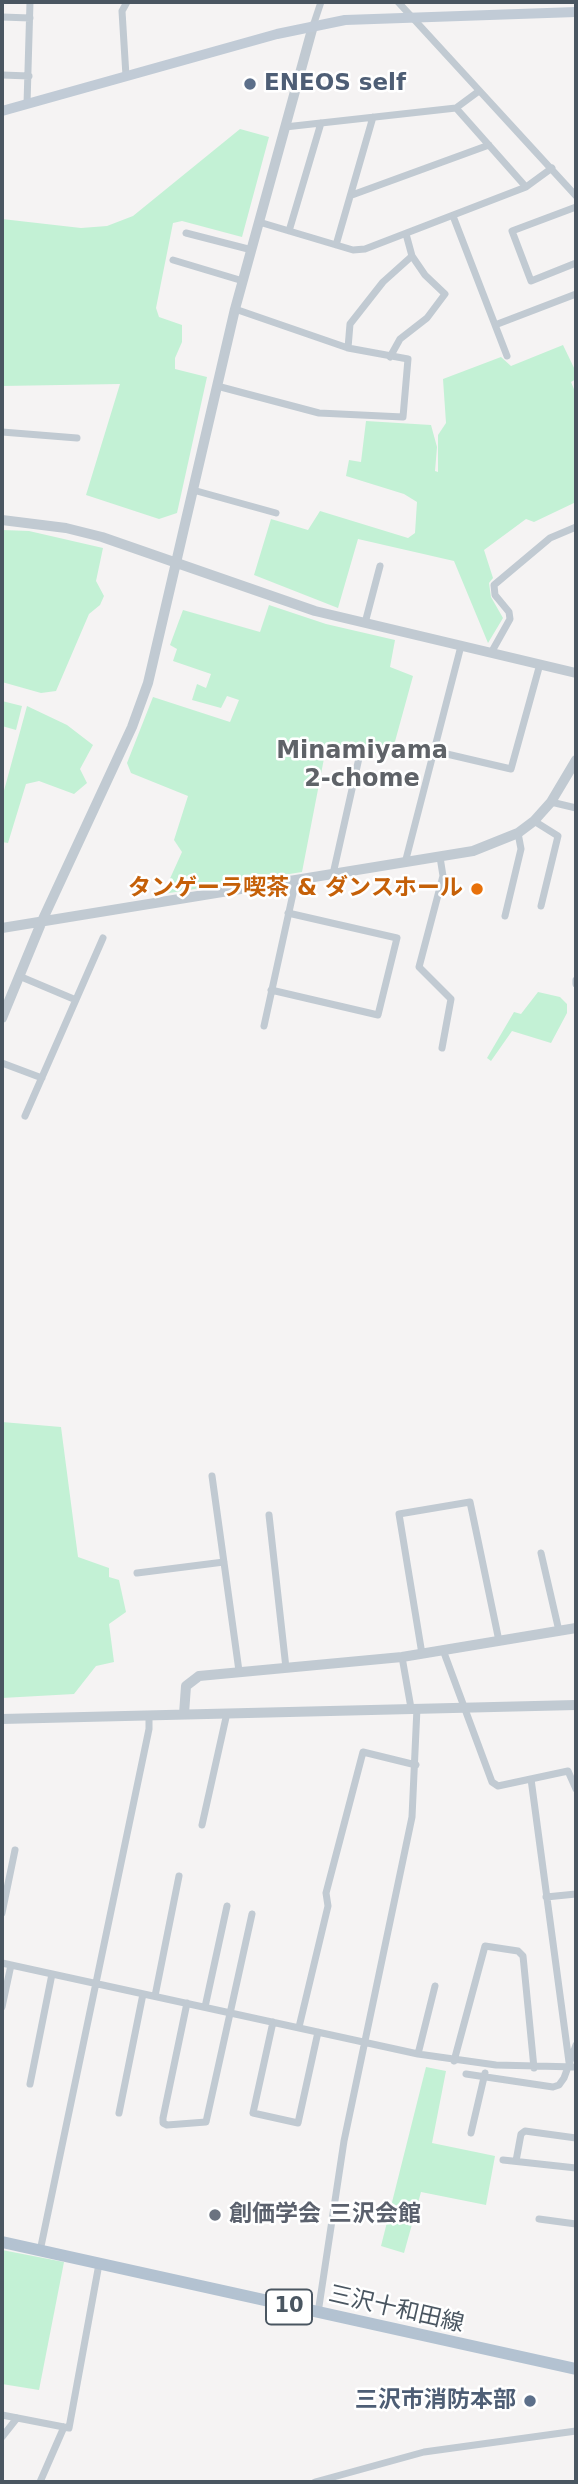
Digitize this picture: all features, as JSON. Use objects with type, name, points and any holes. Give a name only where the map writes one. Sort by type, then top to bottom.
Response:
[{"type":"main road","points":[[2,111],[313,26],[345,20],[576,12]]},
{"type":"main road","name":"三沢十和田線","points":[[2,2242],[576,2369]]},
{"type":"street","points":[[27,104],[30,2]]},
{"type":"street","points":[[126,76],[122,11],[127,2]]},
{"type":"street","points":[[2,1018],[42,921],[132,727],[148,683],[235,309],[321,2]]},
{"type":"street","points":[[398,2],[576,197]]},
{"type":"street","points":[[2,17],[30,18]]},
{"type":"street","points":[[2,75],[29,76]]},
{"type":"street","points":[[285,127],[456,108],[480,91]]},
{"type":"street","points":[[456,108],[526,187]]},
{"type":"street","points":[[335,245],[373,117]]},
{"type":"street","points":[[289,231],[321,123]]},
{"type":"street","points":[[352,195],[489,145]]},
{"type":"street","points":[[259,222],[353,250],[365,249],[526,187],[552,168]]},
{"type":"street","points":[[576,207],[512,231],[531,281],[576,263]]},
{"type":"street","points":[[453,216],[507,356]]},
{"type":"street","points":[[187,233],[252,250]]},
{"type":"street","points":[[390,357],[400,339],[427,318],[445,294],[425,275],[412,257],[406,234]]},
{"type":"street","points":[[348,348],[351,324],[383,282],[412,257]]},
{"type":"street","points":[[173,260],[243,281]]},
{"type":"street","points":[[495,325],[576,293]]},
{"type":"street","points":[[217,386],[319,413],[403,417],[408,359],[348,348],[235,309]]},
{"type":"street","points":[[2,432],[76,438]]},
{"type":"street","points":[[193,490],[276,513]]},
{"type":"street","points":[[2,520],[66,528],[176,563],[277,600],[576,673]]},
{"type":"street","points":[[491,653],[510,619],[509,612],[495,596],[494,586],[550,538],[576,527]]},
{"type":"street","points":[[365,623],[380,566]]},
{"type":"street","points":[[405,863],[461,646]]},
{"type":"street","points":[[434,751],[511,768],[540,664]]},
{"type":"street","points":[[334,874],[359,758]]},
{"type":"street","points":[[2,928],[473,851],[518,833],[534,821],[551,802],[576,760]]},
{"type":"street","points":[[551,802],[576,808]]},
{"type":"street","points":[[534,821],[558,836],[541,906]]},
{"type":"street","points":[[505,916],[521,849],[518,833]]},
{"type":"street","points":[[440,857],[443,876],[419,967],[452,999],[442,1048]]},
{"type":"street","points":[[264,1026],[296,880]]},
{"type":"street","points":[[271,990],[378,1015],[397,938],[288,914]]},
{"type":"street","points":[[25,1116],[103,938]]},
{"type":"street","points":[[19,976],[76,1000]]},
{"type":"street","points":[[2,1063],[42,1079]]},
{"type":"street","points":[[212,1476],[239,1671]]},
{"type":"street","points":[[422,1654],[399,1514],[470,1502],[499,1641]]},
{"type":"street","points":[[269,1515],[286,1668]]},
{"type":"street","points":[[541,1553],[559,1631]]},
{"type":"street","points":[[137,1573],[224,1562]]},
{"type":"street","points":[[184,1714],[186,1686],[191,1681],[239,1671],[402,1657],[576,1628]]},
{"type":"street","points":[[443,1650],[492,1782],[498,1786],[568,1771],[576,1789]]},
{"type":"street","points":[[318,2313],[344,2141],[410,1830],[416,1765],[414,1708],[402,1657]]},
{"type":"street","points":[[2,1719],[576,1705]]},
{"type":"street","points":[[202,1825],[227,1713]]},
{"type":"street","points":[[40,2250],[149,1729],[149,1715]]},
{"type":"street","points":[[299,2027],[328,1906],[326,1893],[363,1752],[416,1765]]},
{"type":"street","points":[[531,1779],[571,2066]]},
{"type":"street","points":[[2,1913],[15,1850]]},
{"type":"street","points":[[155,1996],[179,1876]]},
{"type":"street","points":[[546,1897],[576,1894]]},
{"type":"street","points":[[205,2007],[227,1906]]},
{"type":"street","points":[[187,2003],[163,2118],[163,2123],[167,2125],[206,2122],[252,1914]]},
{"type":"street","points":[[454,2060],[485,1946],[519,1951],[523,1956],[534,2068]]},
{"type":"street","points":[[2,1963],[418,2054],[534,2068],[571,2066]]},
{"type":"street","points":[[2,2007],[11,1965]]},
{"type":"street","points":[[30,2084],[51,1974]]},
{"type":"street","points":[[418,2054],[435,1986]]},
{"type":"street","points":[[119,2113],[143,1994]]},
{"type":"street","points":[[273,2022],[253,2113],[298,2123],[318,2032]]},
{"type":"street","points":[[466,2074],[553,2087],[559,2085],[571,2066],[576,2045]]},
{"type":"street","points":[[471,2133],[486,2064]]},
{"type":"street","points":[[516,2161],[520,2134],[526,2131],[576,2138]]},
{"type":"street","points":[[503,2160],[576,2168]]},
{"type":"street","points":[[539,2219],[576,2224]]},
{"type":"street","points":[[2,2415],[69,2428],[99,2264]]},
{"type":"street","points":[[2,2437],[17,2418]]},
{"type":"street","points":[[40,2482],[64,2427]]},
{"type":"street","points":[[315,2482],[424,2452],[576,2431]]},
{"type":"green space","points":[[240,129],[269,137],[242,237],[182,221],[173,223],[156,308],[159,317],[182,325],[182,342],[175,358],[175,369],[207,377],[177,513],[159,519],[86,495],[120,384],[2,386],[2,219],[81,228],[107,226],[133,216]]},
{"type":"green space","points":[[563,345],[576,372],[576,379],[571,382],[576,394],[576,502],[534,522],[526,519],[484,550],[493,578],[489,583],[491,597],[503,618],[488,643],[454,561],[358,539],[338,608],[254,575],[271,519],[308,530],[320,511],[408,538],[415,533],[417,502],[404,494],[346,476],[349,460],[361,462],[366,421],[431,425],[437,447],[435,471],[438,472],[438,435],[446,423],[443,379],[501,357],[511,366]]},
{"type":"green space","points":[[2,530],[29,531],[103,548],[96,581],[104,596],[100,605],[89,614],[56,691],[41,693],[2,682]]},
{"type":"green space","points":[[269,605],[326,624],[395,640],[390,667],[413,676],[391,756],[327,743],[302,872],[163,894],[182,852],[174,840],[188,796],[131,773],[127,763],[153,697],[230,722],[239,700],[227,696],[221,708],[192,700],[197,684],[206,688],[211,674],[173,661],[177,649],[170,645],[183,610],[260,632]]},
{"type":"green space","points":[[2,701],[22,706],[16,730],[2,726]]},
{"type":"green space","points":[[27,706],[67,725],[93,745],[80,769],[87,783],[74,794],[39,781],[26,784],[8,843],[2,842],[2,798]]},
{"type":"green space","points":[[538,992],[560,997],[567,1004],[567,1013],[551,1043],[512,1031],[491,1061],[487,1058],[514,1012],[521,1014]]},
{"type":"green space","points":[[2,1422],[61,1427],[78,1557],[109,1568],[109,1577],[119,1580],[126,1612],[109,1624],[114,1662],[96,1666],[74,1694],[2,1698]]},
{"type":"green space","points":[[426,2067],[446,2071],[432,2143],[495,2156],[486,2205],[421,2192],[404,2253],[381,2246]]},
{"type":"green space","points":[[2,2250],[64,2262],[39,2390],[2,2384]]},
{"type":"place","name":"ENEOS self","points":[[250,84]]},
{"type":"place","name":"タンゲーラ喫茶 & ダンスホール","points":[[477,889]]},
{"type":"place","name":"創価学会 三沢会館","points":[[215,2215]]},
{"type":"place","name":"三沢市消防本部","points":[[530,2401]]},
{"type":"district","name":"Minamiyama 2-chome","points":[[362,766]]}]
